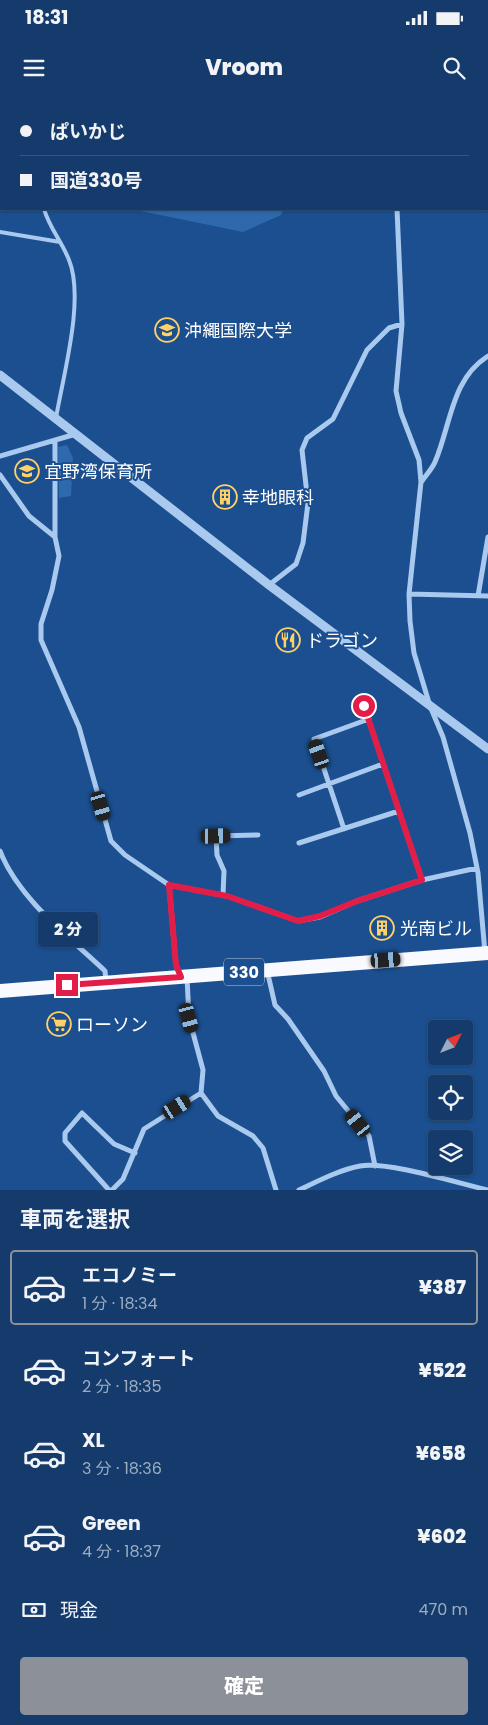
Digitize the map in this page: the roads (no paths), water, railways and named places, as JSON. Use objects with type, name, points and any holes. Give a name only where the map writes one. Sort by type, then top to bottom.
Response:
[{"type":"highway","name":"330","points":[[0,991],[486,953]]},
{"type":"street","points":[[397,210],[402,324],[396,391],[419,460],[421,482],[409,594],[410,621],[414,653],[430,706],[443,737],[470,833],[477,868],[486,953]]},
{"type":"street","points":[[269,584],[296,564],[303,543],[308,503],[302,450],[307,438],[333,419],[367,350],[389,328],[402,324]]},
{"type":"street","points":[[421,482],[434,463],[453,403],[468,374],[477,362],[488,356]]},
{"type":"street","points":[[0,375],[269,584],[488,749]]},
{"type":"street","points":[[0,456],[55,442],[77,434]]},
{"type":"street","points":[[55,442],[55,537],[59,556],[52,590],[41,624],[41,640],[79,728],[111,842],[125,855],[169,885],[223,895],[298,921],[320,916],[357,901],[422,880],[477,868]]},
{"type":"street","points":[[0,475],[29,516],[55,537]]},
{"type":"street","points":[[478,596],[488,537]]},
{"type":"street","points":[[409,594],[488,596]]},
{"type":"street","points":[[364,706],[422,880]]},
{"type":"street","points":[[344,829],[314,739],[368,719]]},
{"type":"street","points":[[299,794],[383,764]]},
{"type":"street","points":[[299,843],[400,811]]},
{"type":"street","points":[[223,895],[224,871],[217,855],[216,836],[258,835]]},
{"type":"street","points":[[0,851],[4,862],[36,906],[105,971],[106,982]]},
{"type":"street","points":[[169,885],[176,965],[184,977],[189,1018],[203,1070],[201,1093],[218,1116],[253,1136],[263,1148],[276,1190]]},
{"type":"street","points":[[267,970],[275,1005],[288,1019],[324,1072],[336,1096],[369,1136],[375,1166]]},
{"type":"street","points":[[135,1153],[114,1144],[82,1113],[65,1132],[65,1140],[110,1190],[123,1179],[135,1153],[144,1129],[201,1093]]},
{"type":"street","points":[[299,1190],[360,1166],[375,1166],[488,1190]]},
{"type":"lane","points":[[44,210],[70,261],[74,283],[75,307],[56,418]]},
{"type":"lane","points":[[0,232],[60,242]]},
{"type":"place","name":"沖繩国際大学","points":[[167,330]]},
{"type":"place","name":"宜野湾保育所","points":[[27,471]]},
{"type":"place","name":"幸地眼科","points":[[225,497]]},
{"type":"place","name":"ドラゴン","points":[[288,640]]},
{"type":"place","name":"光南ビル","points":[[382,928]]},
{"type":"place","name":"ローソン","points":[[59,1024]]}]
